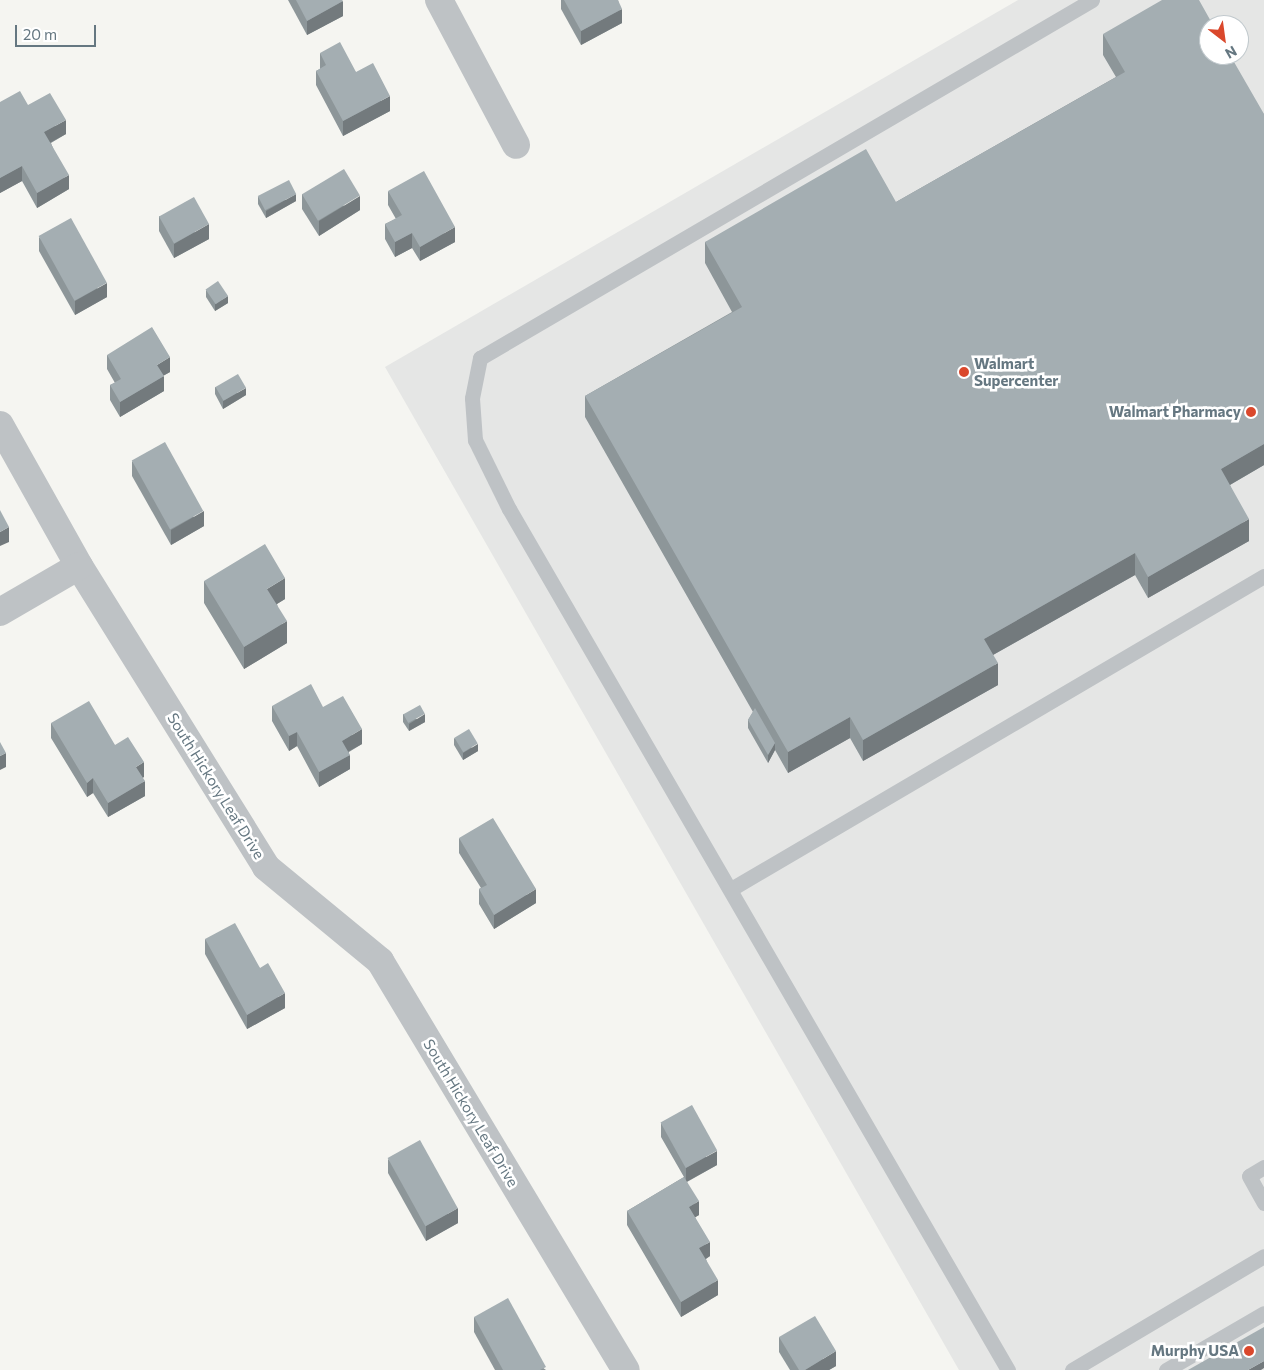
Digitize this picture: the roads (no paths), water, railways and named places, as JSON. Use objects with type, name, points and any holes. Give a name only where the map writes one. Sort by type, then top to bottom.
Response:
[{"type":"street","points":[[439,0],[516,145]]},
{"type":"street","name":"South Hickory Leaf Drive","points":[[0,425],[79,566],[266,867],[380,961],[626,1370]]},
{"type":"street","points":[[0,612],[79,566]]},
{"type":"lane","points":[[1008,1370],[731,889],[509,509],[475,440],[472,398],[480,358],[1092,0]]},
{"type":"lane","points":[[731,889],[1264,576]]},
{"type":"lane","points":[[1264,1167],[1249,1176],[1264,1203]]},
{"type":"lane","points":[[1072,1370],[1264,1256]]},
{"type":"lane","points":[[1166,1370],[1264,1313]]},
{"type":"place","name":"Walmart Supercenter","points":[[964,372]]},
{"type":"place","name":"Walmart Pharmacy","points":[[1251,412]]},
{"type":"place","name":"Murphy USA","points":[[1249,1351]]}]
